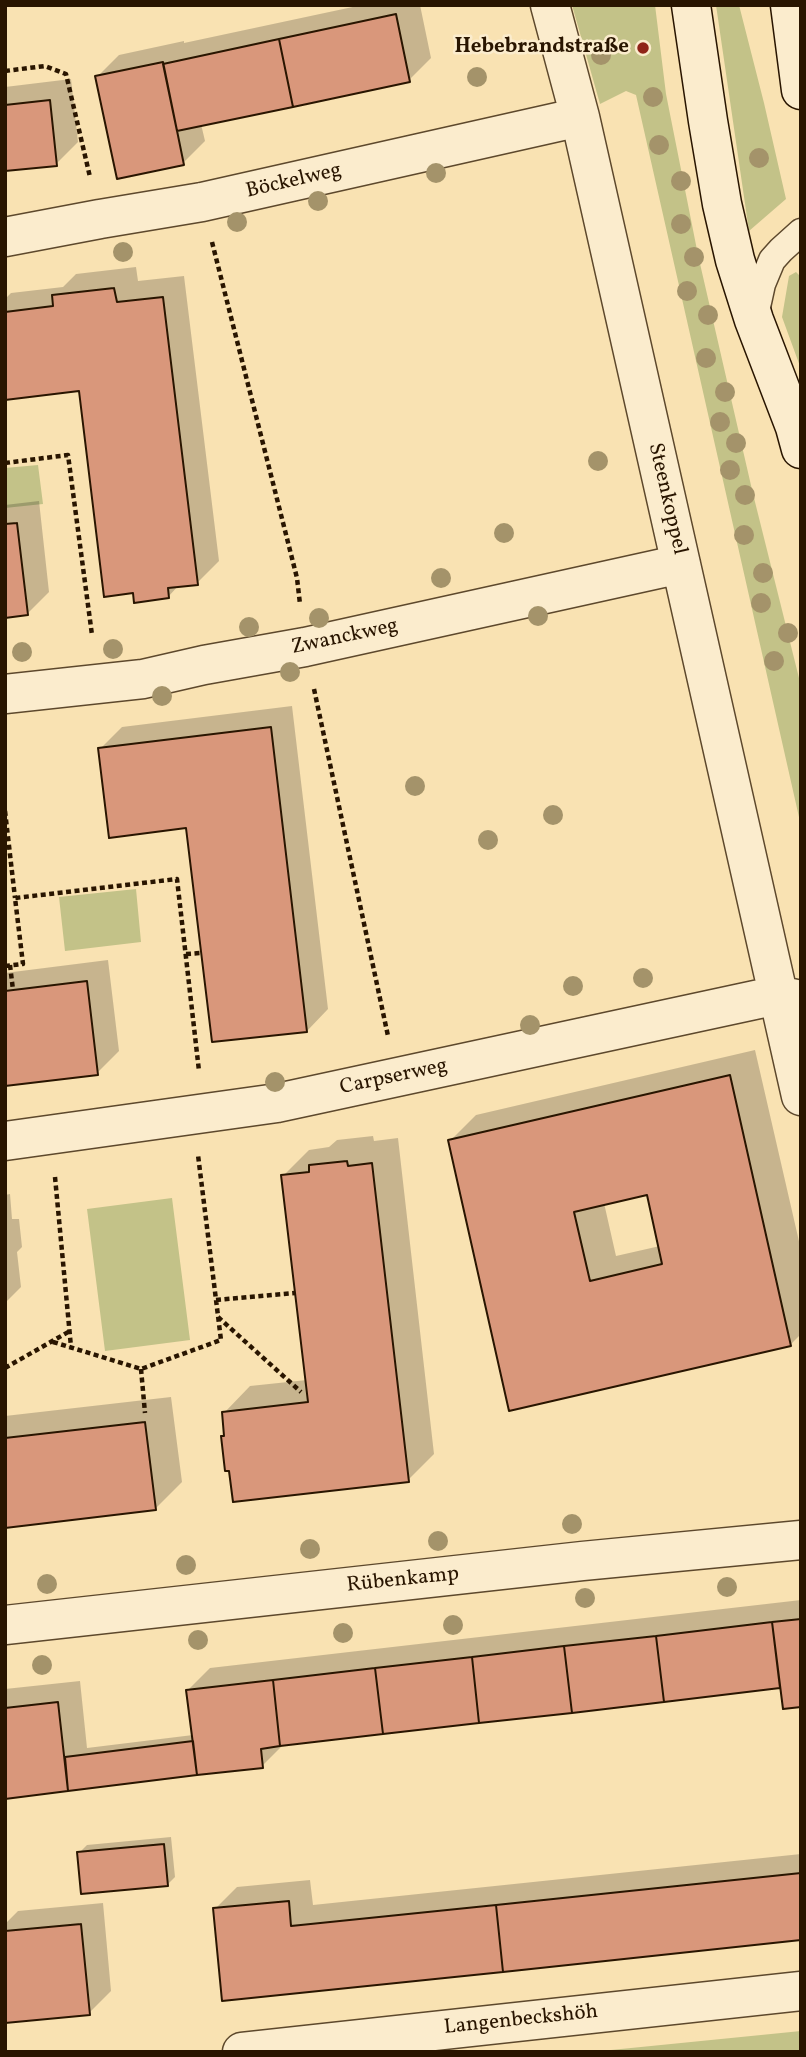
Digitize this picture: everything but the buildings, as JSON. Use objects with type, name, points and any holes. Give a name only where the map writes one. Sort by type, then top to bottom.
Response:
[{"type":"street","name":"Steenkoppel","points":[[550,5],[580,117],[681,564],[789,997],[801,1096]]},
{"type":"street","points":[[691,5],[722,204],[735,260],[801,449]]},
{"type":"street","points":[[790,5],[801,90]]},
{"type":"street","name":"Böckelweg","points":[[5,237],[202,202],[580,117]]},
{"type":"street","name":"Zwanckweg","points":[[5,694],[143,680],[205,665],[305,648],[681,564]]},
{"type":"street","name":"Carpserweg","points":[[5,1141],[277,1103],[789,997]]},
{"type":"street","name":"Rübenkamp","points":[[5,1625],[582,1561],[801,1540]]},
{"type":"street","name":"Langenbeckshöh","points":[[242,2052],[801,1991]]},
{"type":"lane","points":[[754,320],[757,300],[772,260],[801,232]]},
{"type":"path","points":[[5,71],[45,66],[66,74],[100,219]]},
{"type":"path","points":[[5,463],[68,455],[92,635]]},
{"type":"path","points":[[5,811],[23,964],[8,965],[13,990]]},
{"type":"path","points":[[15,898],[177,879],[221,1340],[141,1369],[53,1342]]},
{"type":"path","points":[[186,954],[201,953]]},
{"type":"path","points":[[51,1134],[71,1348]]},
{"type":"path","points":[[216,1300],[295,1293]]},
{"type":"path","points":[[218,1317],[301,1392]]},
{"type":"path","points":[[5,1368],[70,1331]]},
{"type":"path","points":[[141,1369],[145,1412]]},
{"type":"shaded area","points":[[572,5],[655,5],[666,94],[698,255],[801,686],[801,826],[636,95],[626,91],[600,104]]},
{"type":"shaded area","points":[[716,5],[739,5],[786,199],[749,231]]},
{"type":"shaded area","points":[[796,272],[801,277],[801,369],[782,317],[789,276]]},
{"type":"shaded area","points":[[38,465],[43,504],[5,508],[5,468]]},
{"type":"shaded area","points":[[136,889],[141,942],[65,951],[59,897]]},
{"type":"shaded area","points":[[172,1198],[190,1340],[105,1351],[87,1209]]},
{"type":"shaded area","points":[[801,2031],[801,2052],[591,2052]]},
{"type":"place","name":"Hebebrandstraße","points":[[643,48]]}]
